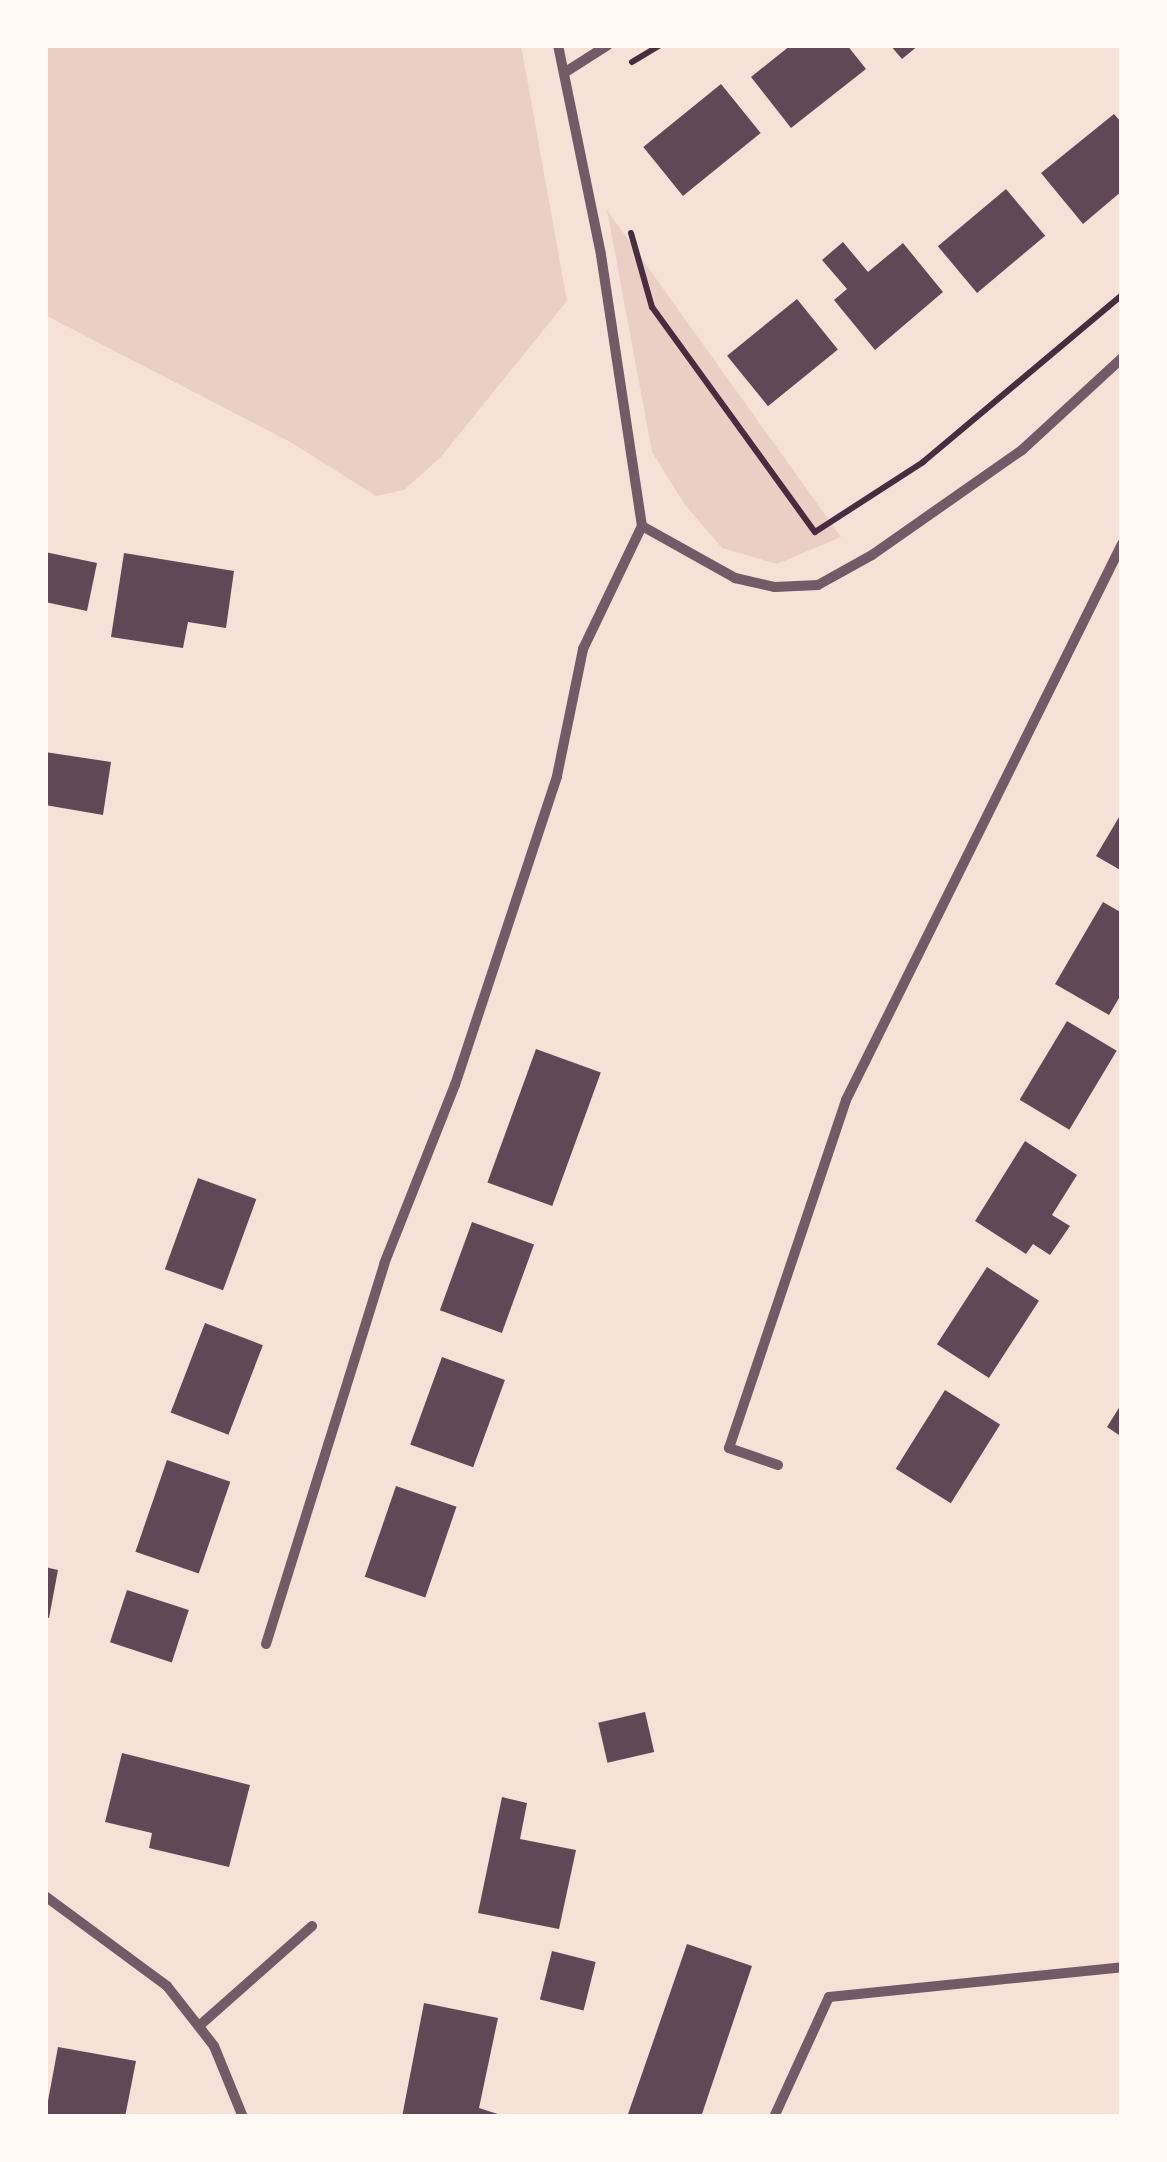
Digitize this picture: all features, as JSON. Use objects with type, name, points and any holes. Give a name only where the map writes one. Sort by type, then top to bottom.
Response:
[{"type":"street","points":[[266,1644],[384,1264],[454,1084],[557,776],[583,649],[642,526],[601,255],[558,45]]},
{"type":"street","points":[[564,73],[608,45]]},
{"type":"street","points":[[642,526],[736,578],[775,587],[818,585],[872,555],[1022,450],[1122,358]]},
{"type":"street","points":[[778,1465],[729,1448],[846,1100],[1122,544]]},
{"type":"street","points":[[45,1896],[167,1986],[199,2026],[243,2117]]},
{"type":"street","points":[[199,2026],[312,1926]]},
{"type":"street","points":[[774,2117],[829,1996],[1122,1967]]},
{"type":"path","points":[[622,69],[660,45]]},
{"type":"path","points":[[625,212],[652,307],[816,532],[923,462],[1122,295]]},
{"type":"shaded area","points":[[45,45],[521,45],[567,301],[440,458],[404,490],[376,496],[292,443],[45,315]]},
{"type":"shaded area","points":[[607,210],[841,537],[777,564],[722,548],[685,505],[652,452]]},
{"type":"building","points":[[791,45],[847,45],[866,69],[791,128],[751,77]]},
{"type":"building","points":[[890,45],[919,45],[902,59]]},
{"type":"building","points":[[721,84],[761,133],[683,196],[643,147]]},
{"type":"building","points":[[1114,114],[1122,123],[1122,191],[1083,224],[1041,173]]},
{"type":"building","points":[[1006,189],[1045,236],[977,293],[938,246]]},
{"type":"building","points":[[843,242],[868,272],[903,243],[943,292],[875,350],[834,300],[847,289],[822,260]]},
{"type":"building","points":[[797,299],[838,350],[768,406],[727,356]]},
{"type":"building","points":[[45,552],[97,563],[87,611],[45,602]]},
{"type":"building","points":[[124,553],[234,571],[226,628],[188,622],[183,648],[111,637]]},
{"type":"building","points":[[45,752],[111,762],[103,815],[45,805]]},
{"type":"building","points":[[1122,812],[1122,871],[1096,856]]},
{"type":"building","points":[[1103,902],[1122,913],[1122,993],[1109,1015],[1055,984]]},
{"type":"building","points":[[1067,1021],[1117,1051],[1069,1130],[1020,1100]]},
{"type":"building","points":[[536,1049],[601,1073],[552,1206],[487,1182]]},
{"type":"building","points":[[1025,1141],[1077,1175],[1052,1215],[1070,1226],[1050,1255],[1033,1244],[1026,1254],[975,1221]]},
{"type":"building","points":[[198,1178],[256,1199],[223,1290],[165,1269]]},
{"type":"building","points":[[472,1222],[534,1245],[502,1333],[440,1310]]},
{"type":"building","points":[[987,1267],[1039,1301],[989,1378],[937,1344]]},
{"type":"building","points":[[205,1323],[263,1345],[228,1435],[171,1413]]},
{"type":"building","points":[[442,1357],[505,1380],[473,1467],[410,1444]]},
{"type":"building","points":[[945,1390],[1000,1424],[951,1503],[896,1469]]},
{"type":"building","points":[[1122,1403],[1122,1437],[1107,1427]]},
{"type":"building","points":[[167,1460],[230,1482],[199,1574],[135,1552]]},
{"type":"building","points":[[396,1486],[457,1507],[425,1598],[365,1577]]},
{"type":"building","points":[[45,1567],[58,1570],[49,1618],[45,1617]]},
{"type":"building","points":[[127,1590],[189,1610],[172,1662],[110,1642]]},
{"type":"building","points":[[645,1712],[654,1752],[607,1763],[598,1723]]},
{"type":"building","points":[[122,1753],[250,1785],[229,1867],[149,1848],[152,1833],[105,1822]]},
{"type":"building","points":[[502,1797],[527,1803],[520,1839],[576,1850],[559,1929],[478,1913]]},
{"type":"building","points":[[687,1944],[752,1966],[701,2117],[627,2117]]},
{"type":"building","points":[[552,1951],[596,1962],[584,2010],[540,2000]]},
{"type":"building","points":[[424,2003],[498,2018],[479,2108],[507,2117],[402,2117]]},
{"type":"building","points":[[58,2047],[136,2061],[125,2117],[45,2117]]}]
